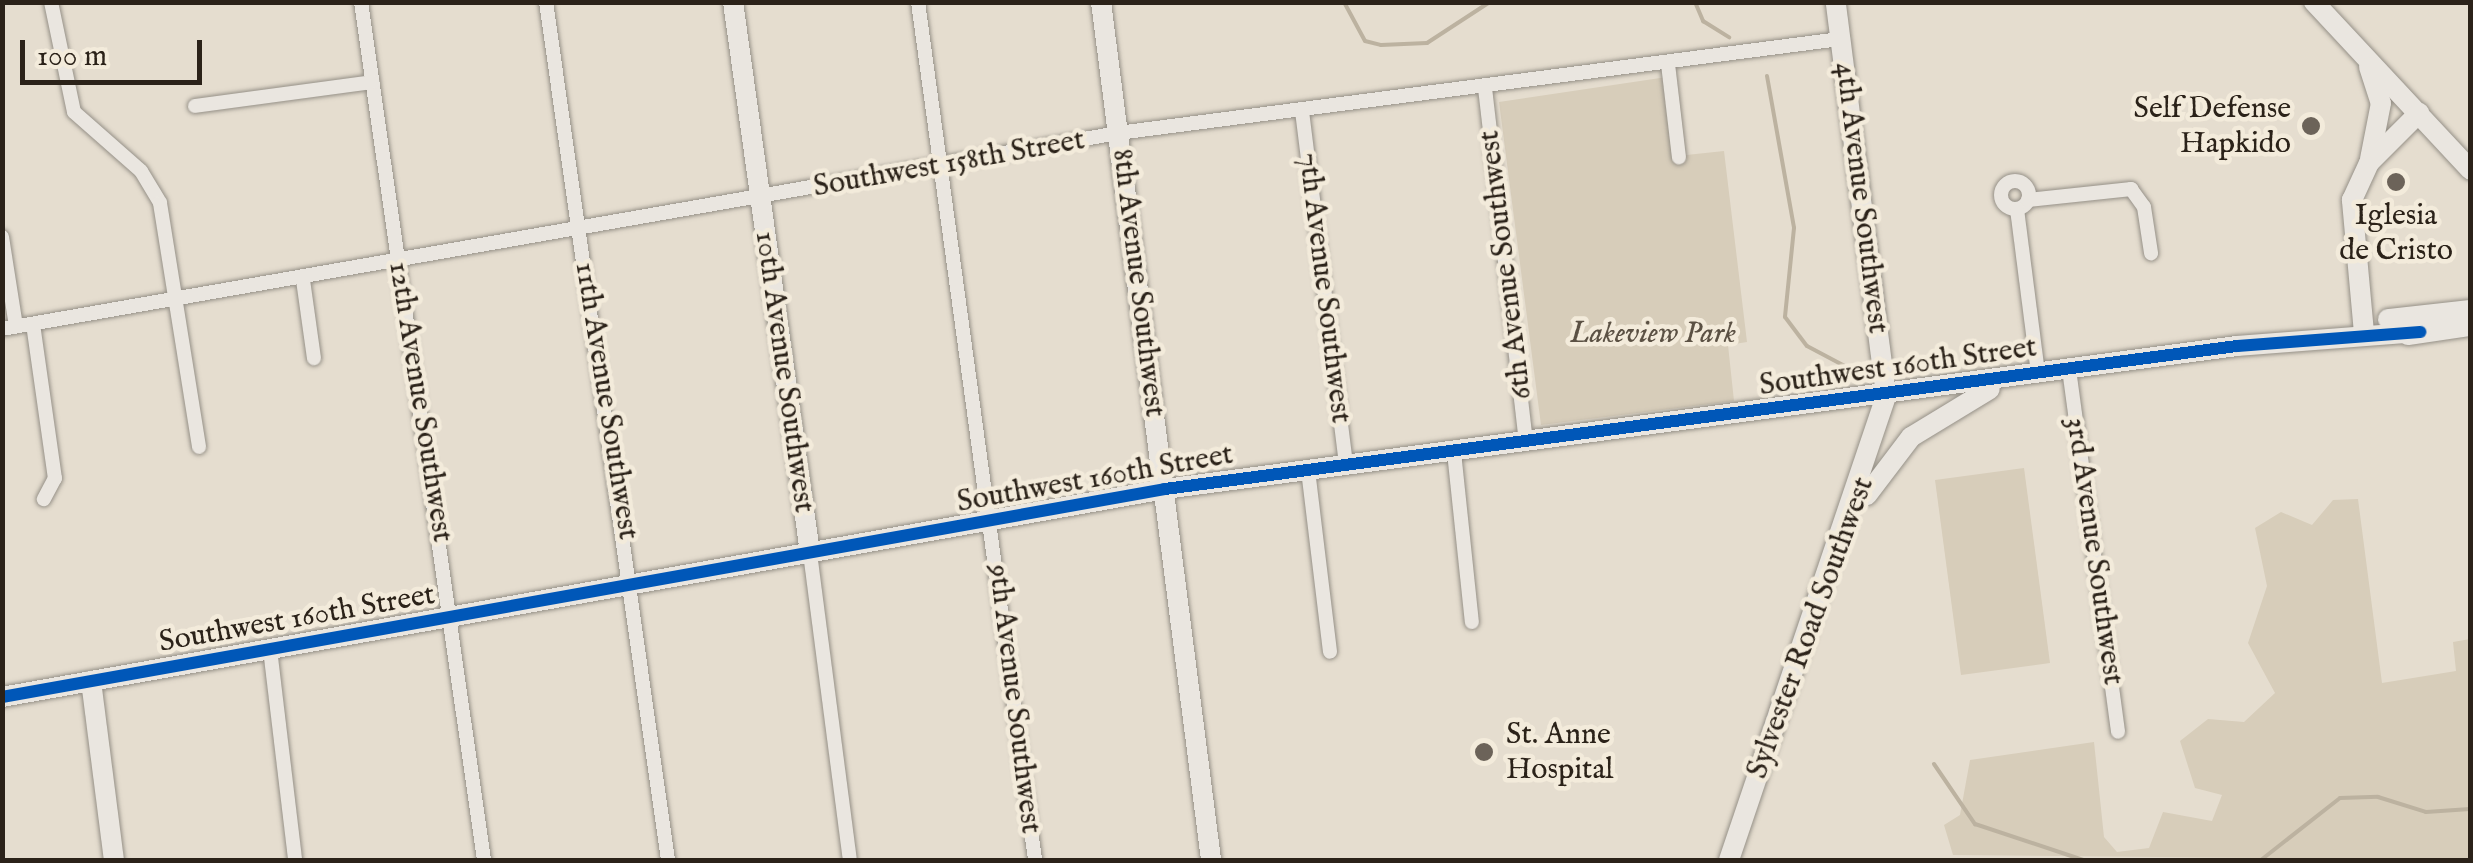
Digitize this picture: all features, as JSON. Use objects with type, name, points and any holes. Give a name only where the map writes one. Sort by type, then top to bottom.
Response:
[{"type":"street","points":[[51,2],[74,112],[141,171],[160,203],[199,447]]},
{"type":"street","name":"12th Avenue Southwest","points":[[361,2],[484,860]]},
{"type":"street","name":"11th Avenue Southwest","points":[[546,2],[634,584],[668,860]]},
{"type":"street","name":"10th Avenue Southwest","points":[[733,2],[850,860]]},
{"type":"street","name":"9th Avenue Southwest","points":[[918,2],[992,522],[1035,860]]},
{"type":"street","name":"8th Avenue Southwest","points":[[1101,2],[1211,860]]},
{"type":"street","name":"4th Avenue Southwest","points":[[1836,2],[1886,394]]},
{"type":"street","points":[[2314,2],[2470,168]]},
{"type":"street","name":"Southwest 158th Street","points":[[9,328],[303,280],[760,199],[941,162],[1118,134],[1840,39]]},
{"type":"street","points":[[2362,52],[2381,103],[2369,163],[2350,214],[2363,328]]},
{"type":"street","points":[[1668,64],[1679,158]]},
{"type":"street","points":[[195,106],[372,82]]},
{"type":"street","name":"6th Avenue Southwest","points":[[1485,88],[1526,443]]},
{"type":"street","name":"7th Avenue Southwest","points":[[1302,111],[1346,466]]},
{"type":"street","points":[[2369,163],[2419,113]]},
{"type":"street","points":[[1852,517],[1934,418],[2034,374],[2022,205],[2130,190],[2144,207],[2151,253]]},
{"type":"street","points":[[2,238],[9,328]]},
{"type":"street","points":[[303,280],[314,358]]},
{"type":"street","name":"Southwest 160th Street","points":[[2,697],[1165,489],[2321,337],[2470,310]]},
{"type":"street","points":[[33,324],[55,478],[44,500]]},
{"type":"street","name":"Southwest 160th Street","points":[[2321,337],[2343,345],[2470,326]]},
{"type":"street","name":"Southwest 160th Street","points":[[2363,328],[2420,332]]},
{"type":"street","name":"3rd Avenue Southwest","points":[[2069,370],[2118,732]]},
{"type":"street","name":"Sylvester Road Southwest","points":[[1729,860],[1852,517],[1886,394]]},
{"type":"street","points":[[1454,452],[1472,622]]},
{"type":"street","points":[[1308,470],[1330,652]]},
{"type":"street","points":[[270,649],[295,860]]},
{"type":"street","points":[[92,681],[114,860]]},
{"type":"green space","name":"Lakeview Park","points":[[1667,77],[1677,156],[1724,151],[1747,342],[1728,345],[1734,401],[1541,425],[1499,102]]},
{"type":"green space","points":[[2024,468],[2050,663],[1961,675],[1935,480]]},
{"type":"green space","points":[[2358,499],[2382,683],[2456,671],[2453,642],[2470,639],[2470,860],[1953,855],[1944,825],[1960,815],[1970,760],[2094,742],[2104,837],[2117,852],[2149,848],[2163,812],[2212,821],[2222,795],[2195,788],[2180,741],[2208,719],[2244,722],[2275,693],[2248,643],[2267,586],[2255,528],[2281,512],[2312,525],[2333,500]]},
{"type":"waterway","points":[[1344,2],[1365,41],[1381,45],[1427,43],[1490,2]]},
{"type":"waterway","points":[[1695,2],[1703,21],[1729,37]]},
{"type":"waterway","points":[[1767,76],[1794,228],[1785,317],[1807,346],[1856,372]]},
{"type":"waterway","points":[[1934,764],[1975,824],[2083,860]]},
{"type":"waterway","points":[[2261,860],[2340,798],[2378,797],[2426,812],[2470,809]]},
{"type":"cycle path","points":[[2,697],[1165,489],[2237,346],[2420,332]]},
{"type":"place","name":"Self Defense Hapkido","points":[[2311,126]]},
{"type":"place","name":"Iglesia de Cristo","points":[[2396,182]]},
{"type":"place","name":"St. Anne Hospital","points":[[1484,752]]}]
